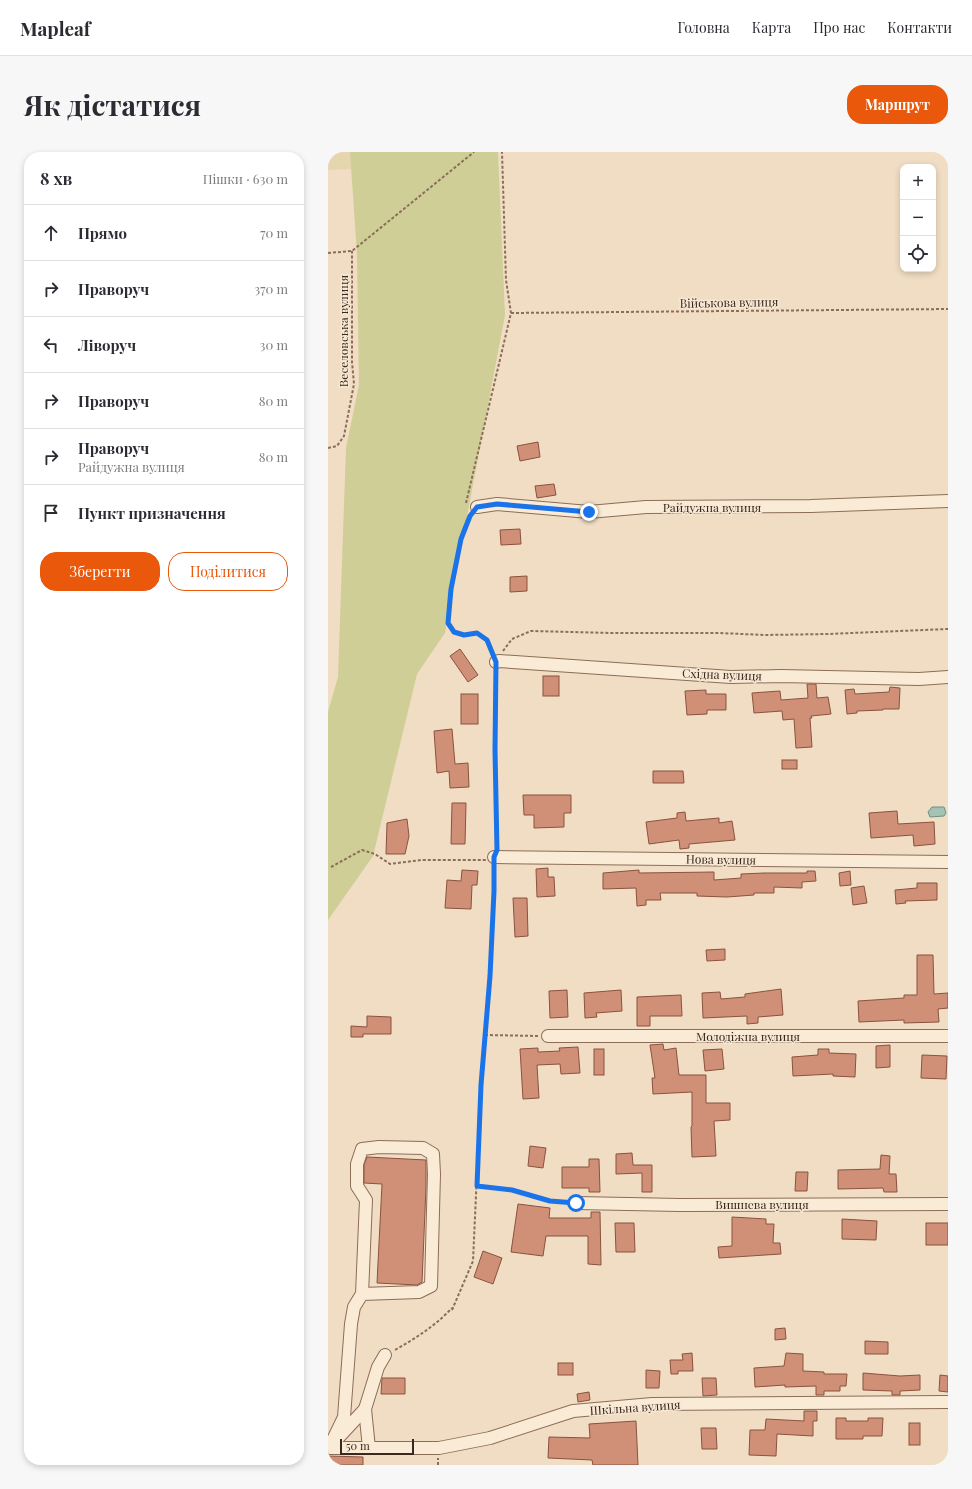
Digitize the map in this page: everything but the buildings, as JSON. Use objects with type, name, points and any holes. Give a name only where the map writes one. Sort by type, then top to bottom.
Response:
[{"type":"street","name":"Райдужна вулиця","points":[[477,507],[497,504],[589,512],[646,507],[811,506],[948,501]]},
{"type":"street","name":"Східна вулиця","points":[[496,662],[731,677],[781,676],[919,679],[948,678]]},
{"type":"street","name":"Нова вулиця","points":[[494,857],[948,862]]},
{"type":"street","name":"Молодіжна вулиця","points":[[548,1036],[948,1036]]},
{"type":"street","points":[[328,1448],[344,1417],[351,1324],[354,1307],[362,1294],[366,1200],[357,1186],[357,1164],[362,1149],[379,1147],[423,1148],[433,1154],[434,1174],[431,1286],[419,1292],[362,1294]]},
{"type":"street","name":"Вишнева вулиця","points":[[576,1203],[680,1205],[948,1204]]},
{"type":"street","points":[[369,1448],[366,1409],[378,1367],[385,1355]]},
{"type":"street","name":"Шкільна вулиця","points":[[328,1448],[439,1448],[490,1438],[573,1411],[652,1404],[948,1402]]},
{"type":"street","points":[[328,1448],[366,1409]]},
{"type":"path","points":[[328,253],[352,251],[474,152]]},
{"type":"path","points":[[477,507],[466,506],[511,313],[506,280],[502,152]]},
{"type":"path","name":"Веселовська вулиця","points":[[328,448],[337,446],[344,436],[354,384],[352,362],[352,251]]},
{"type":"path","name":"Військова вулиця","points":[[511,313],[948,309]]},
{"type":"path","points":[[385,1355],[416,1338],[438,1323],[453,1309],[473,1261],[484,1035],[493,914],[494,857],[497,850],[495,750],[496,662],[487,640],[477,633],[464,635],[454,632],[448,623],[451,589],[461,539],[470,516],[477,507]]},
{"type":"path","points":[[496,662],[512,639],[531,631],[613,634],[719,633],[765,635],[948,629]]},
{"type":"path","points":[[331,867],[362,850],[376,854],[390,864],[421,860],[485,860],[494,857]]},
{"type":"path","points":[[484,1035],[548,1036]]},
{"type":"path","points":[[477,1186],[512,1190],[550,1201],[576,1203]]},
{"type":"shaded area","points":[[328,152],[350,152],[352,169],[328,170]]},
{"type":"shaded area","points":[[932,807],[944,807],[946,813],[944,816],[930,817],[928,812]]},
{"type":"green space","points":[[350,152],[498,152],[505,315],[445,633],[417,674],[373,856],[328,920],[328,712],[338,677],[346,448],[359,385],[357,254]]},
{"type":"route","points":[[576,1203],[550,1201],[512,1190],[477,1186],[481,1085],[490,976],[494,857],[497,850],[495,750],[496,662],[487,640],[477,633],[464,635],[454,632],[448,623],[451,589],[461,539],[470,516],[477,507],[497,504],[561,508],[589,512]]}]
